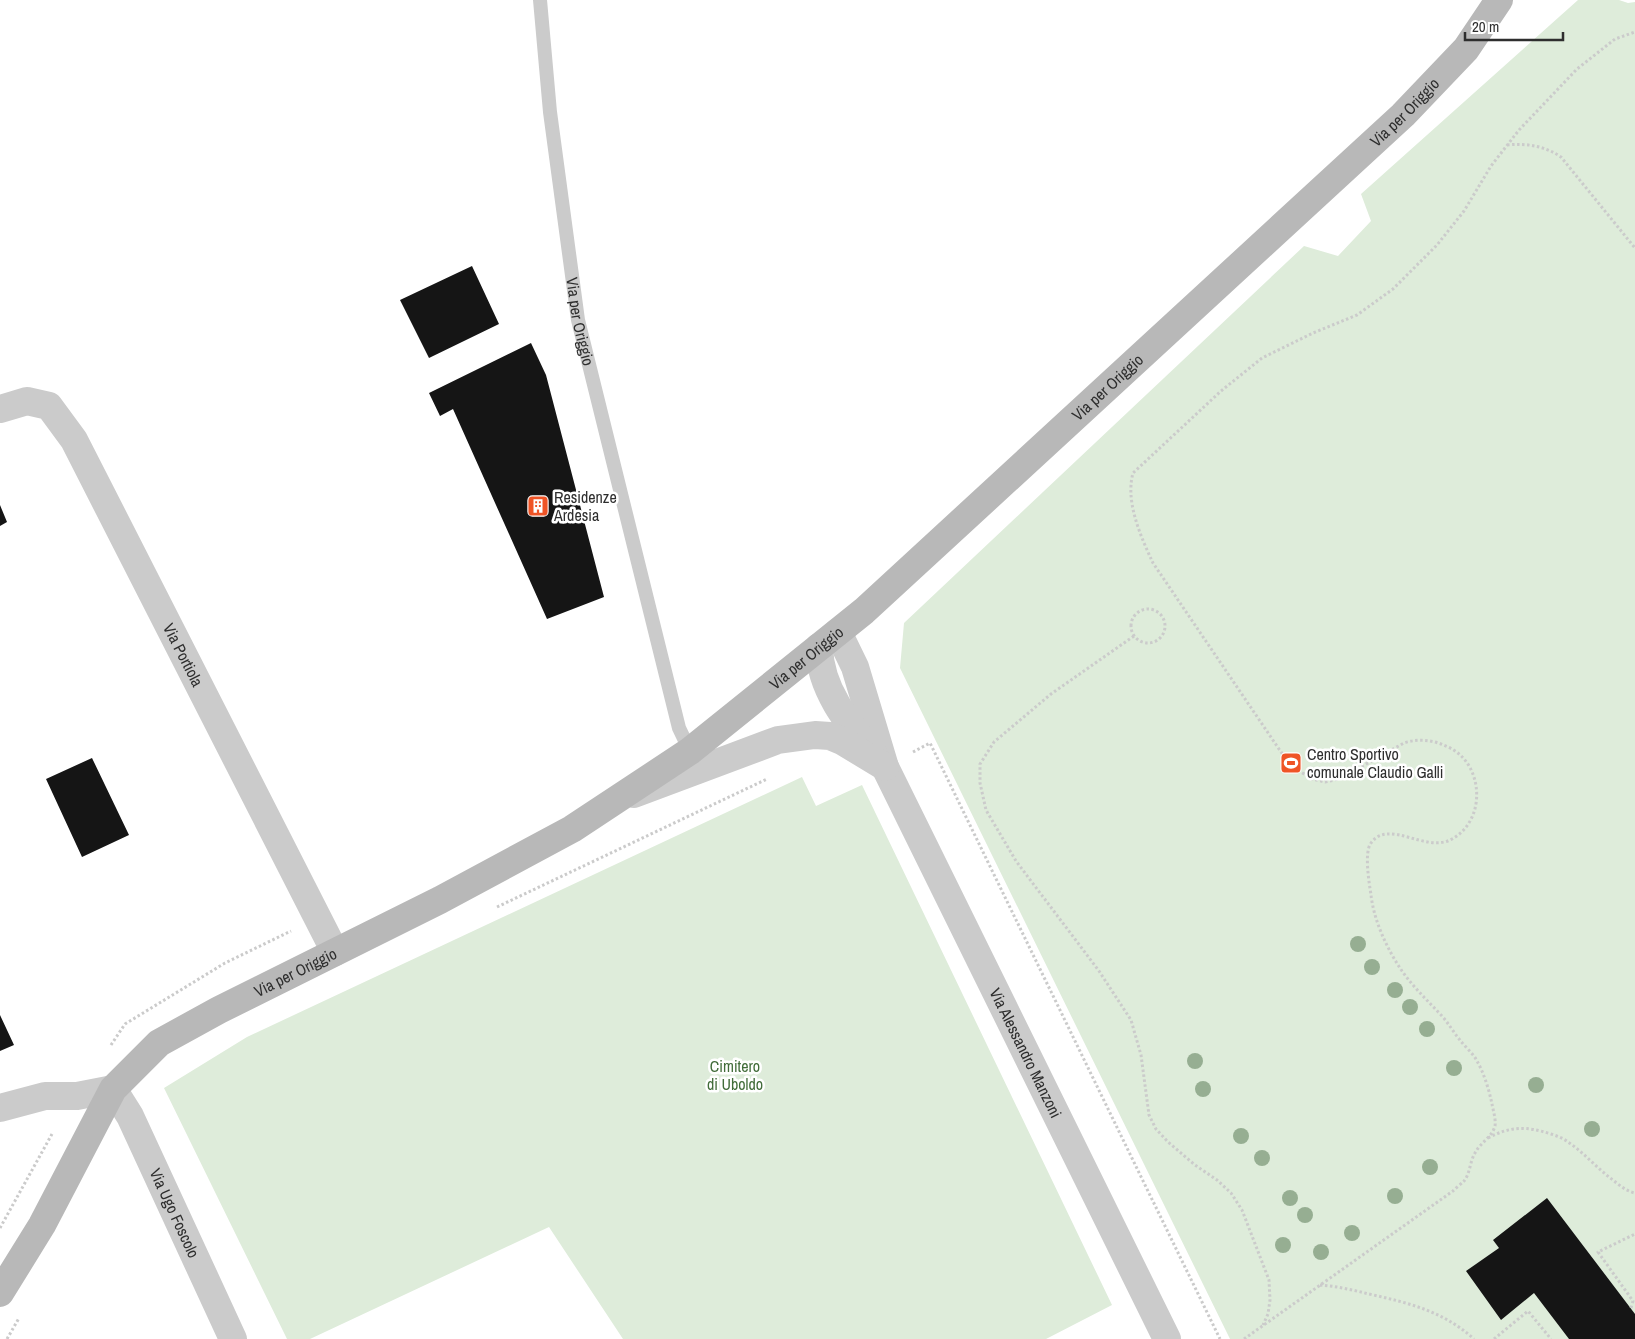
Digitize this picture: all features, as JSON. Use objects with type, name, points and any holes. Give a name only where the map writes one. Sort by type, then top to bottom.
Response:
[{"type":"street","name":"Via per Origgio","points":[[0,1293],[42,1224],[113,1089],[160,1043],[219,1010],[440,900],[554,838],[617,800],[690,751],[864,611],[1403,115],[1466,49],[1499,0]]},
{"type":"street","name":"Via Portiola","points":[[0,409],[27,401],[49,406],[74,440],[335,952]]},
{"type":"street","name":"Via Alessandro Manzoni","points":[[829,639],[820,663],[835,700],[847,721],[885,767],[1167,1339]]},
{"type":"street","points":[[617,800],[778,740],[814,735],[830,736],[842,741],[885,767]]},
{"type":"street","points":[[0,1108],[45,1096],[77,1096],[113,1089]]},
{"type":"street","name":"Via Ugo Foscolo","points":[[113,1089],[130,1116],[233,1339]]},
{"type":"lane","name":"Via per Origgio","points":[[540,0],[550,112],[578,320],[679,728],[690,751]]},
{"type":"path","points":[[1488,1138],[1495,1126],[1494,1114],[1491,1098],[1477,1060],[1444,1018],[1415,988],[1401,970],[1388,948],[1379,927],[1371,896],[1366,854],[1371,842],[1380,836],[1391,833],[1400,834],[1415,840],[1443,844],[1464,832],[1477,802],[1478,789],[1465,759],[1454,750],[1429,741],[1413,740],[1404,743],[1339,779],[1325,782],[1312,779],[1296,769],[1281,752],[1153,563],[1141,537],[1130,497],[1130,484],[1133,473],[1221,391],[1262,358],[1313,333],[1357,315],[1393,289],[1438,245],[1464,211],[1506,145],[1577,69],[1615,39],[1635,32]]},
{"type":"path","points":[[1506,145],[1531,145],[1550,149],[1561,157],[1635,248]]},
{"type":"path","points":[[1152,609],[1165,619],[1166,625],[1163,636],[1154,642],[1143,643],[1134,636],[1131,625],[1135,614],[1140,610],[1152,609]]},
{"type":"path","points":[[1134,636],[1051,694],[994,742],[980,764],[980,783],[986,810],[1016,862],[1100,971],[1131,1020],[1140,1055],[1149,1115],[1156,1129],[1195,1166],[1217,1180],[1231,1193],[1242,1210],[1269,1280],[1270,1300],[1268,1314],[1263,1326]]},
{"type":"path","points":[[919,749],[930,743],[1220,1339]]},
{"type":"path","points":[[488,911],[772,777]]},
{"type":"path","points":[[109,1048],[125,1024],[225,963],[318,918]]},
{"type":"path","points":[[0,1228],[56,1127],[77,1096]]},
{"type":"path","points":[[1244,1339],[1453,1191],[1465,1180],[1472,1157],[1478,1147],[1488,1138],[1503,1130],[1529,1128],[1567,1141],[1614,1180],[1630,1192],[1635,1193]]},
{"type":"path","points":[[1631,1308],[1633,1302],[1598,1252],[1635,1234]]},
{"type":"path","points":[[1319,1285],[1351,1289],[1429,1310],[1448,1319],[1474,1339]]},
{"type":"path","points":[[1494,1339],[1528,1311],[1550,1339]]},
{"type":"path","points":[[7,1339],[21,1313]]},
{"type":"green space","name":"Centro Sportivo comunale Claudio Galli","points":[[1578,0],[1635,2],[1635,1339],[1230,1339],[900,668],[904,623],[1304,246],[1338,256],[1371,221],[1361,194]]},
{"type":"green space","name":"Cimitero di Uboldo","points":[[802,777],[816,806],[862,785],[1112,1305],[1046,1339],[623,1339],[549,1227],[310,1339],[287,1339],[164,1088],[247,1037]]},
{"type":"building","points":[[472,266],[499,324],[429,358],[400,300]]},
{"type":"building","name":"Residenze Ardesia","points":[[531,343],[546,375],[604,597],[547,619],[453,409],[440,416],[429,393]]},
{"type":"building","points":[[0,505],[7,522],[0,526]]},
{"type":"building","points":[[92,758],[129,835],[82,857],[46,779]]},
{"type":"building","points":[[0,1015],[14,1045],[0,1051]]},
{"type":"building","points":[[1547,1198],[1635,1314],[1635,1339],[1569,1339],[1534,1293],[1501,1320],[1466,1271],[1499,1248],[1493,1240]]},
{"type":"place","name":"Residenze Ardesia","points":[[538,506]]},
{"type":"place","name":"Centro Sportivo comunale Claudio Galli","points":[[1291,763]]}]
